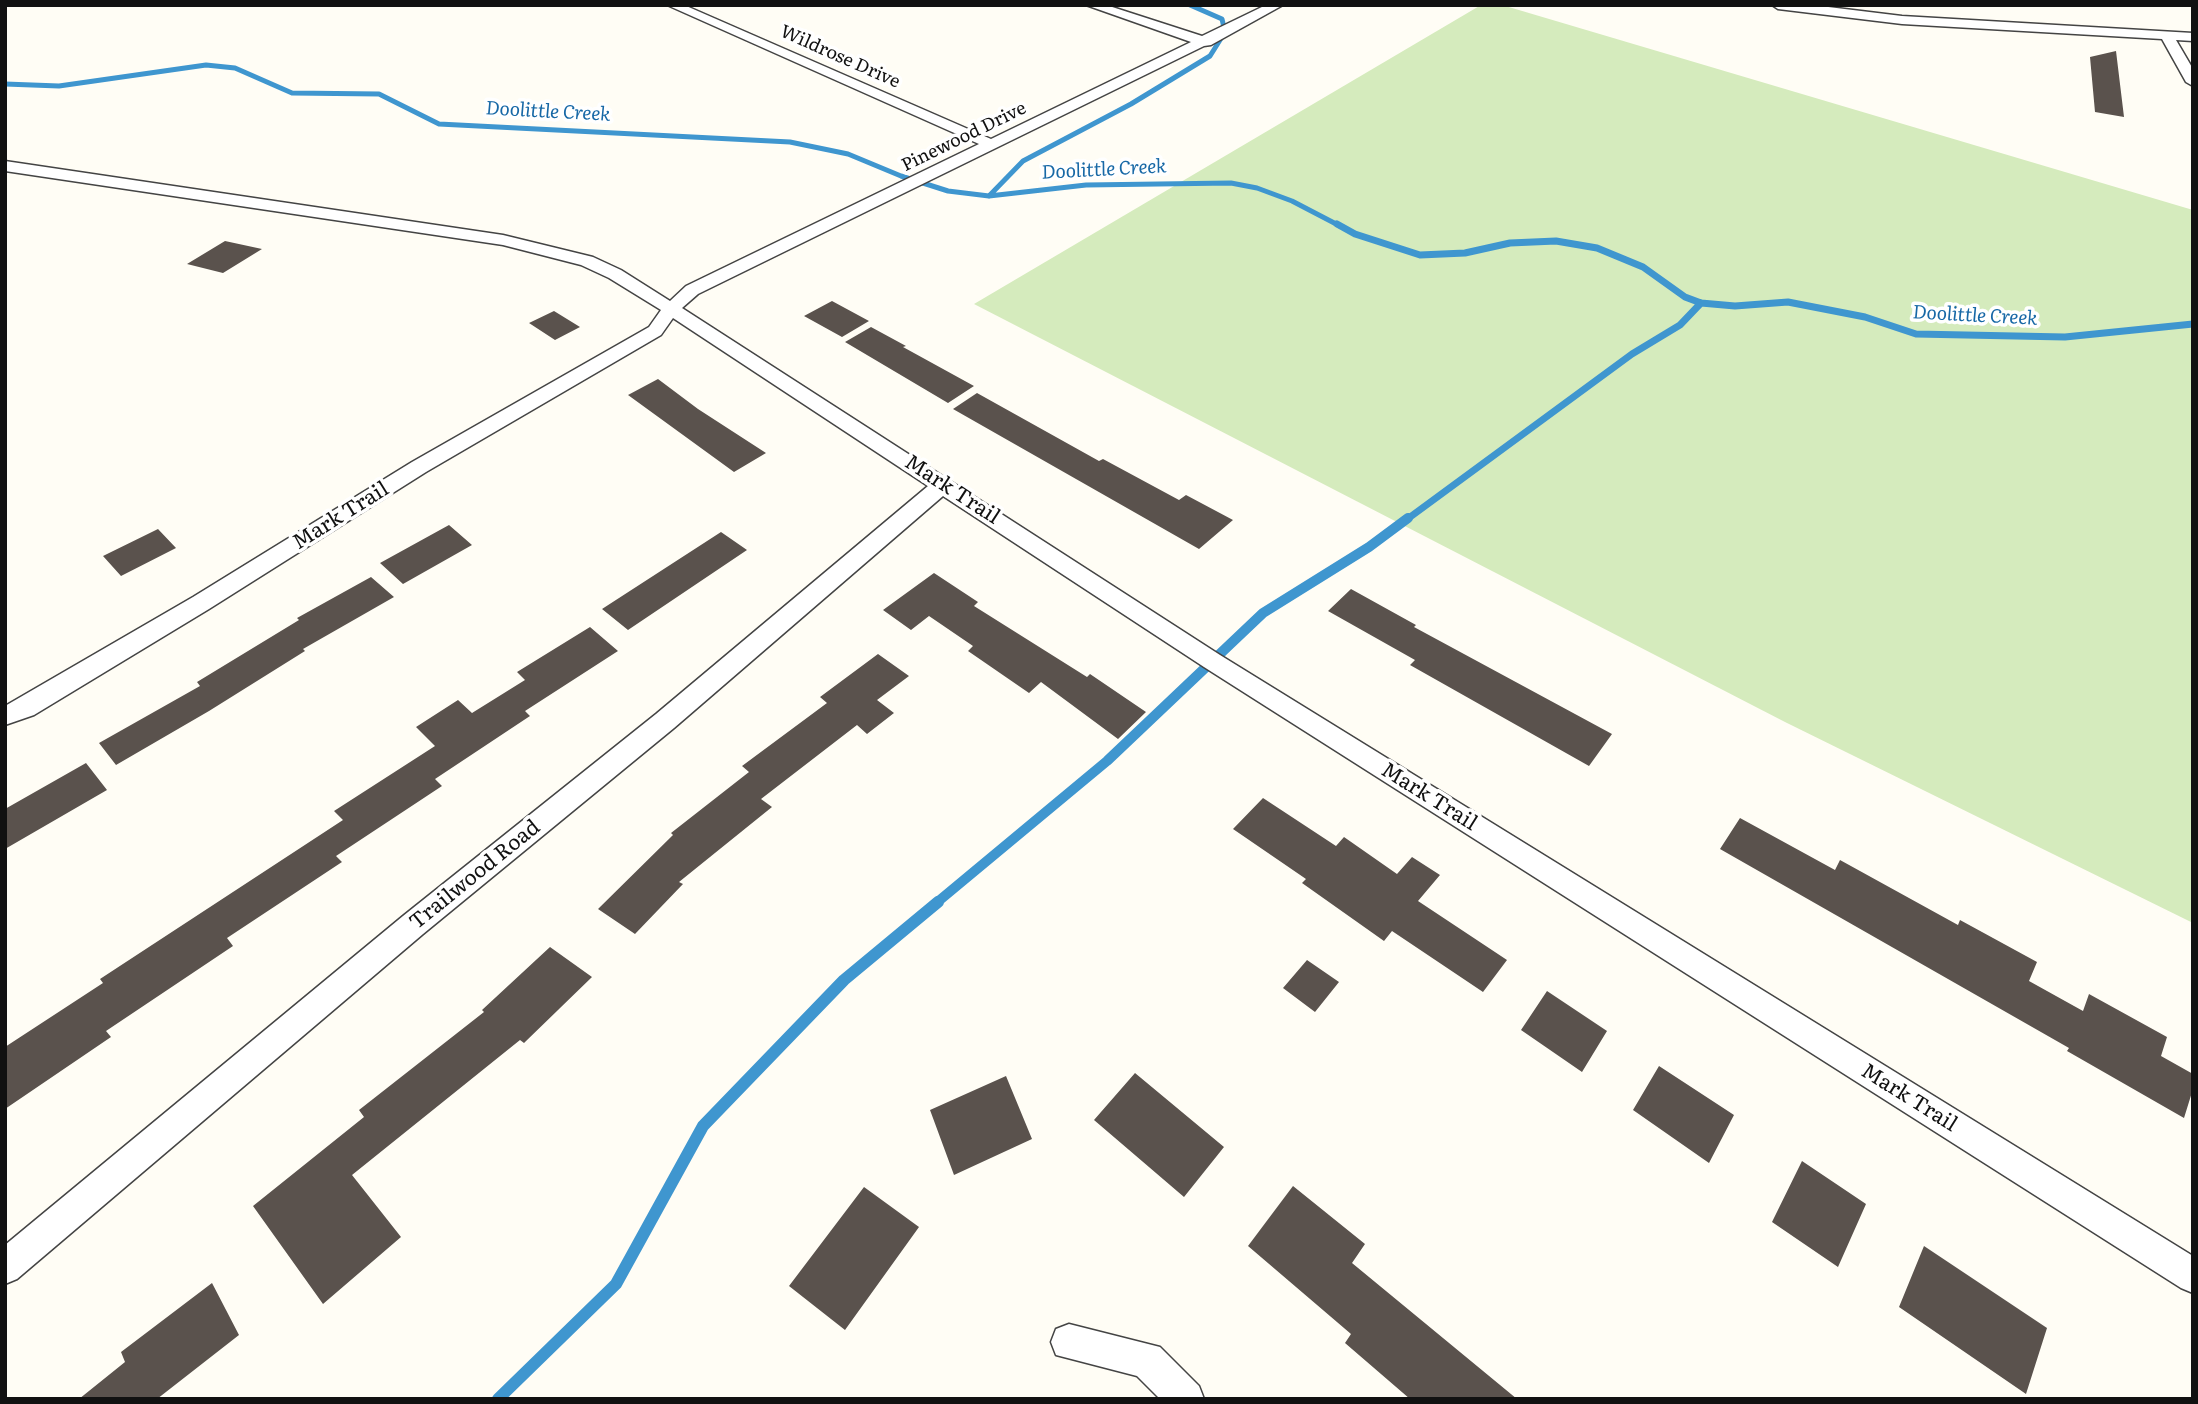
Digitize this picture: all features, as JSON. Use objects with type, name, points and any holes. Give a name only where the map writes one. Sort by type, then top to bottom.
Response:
[{"type":"street","name":"Wildrose Drive","points":[[673,5],[991,144]]},
{"type":"street","points":[[1092,5],[1206,43]]},
{"type":"street","name":"Pinewood Drive","points":[[671,309],[692,290],[1206,43],[1278,5]]},
{"type":"street","points":[[1778,5],[1902,20],[2193,37]]},
{"type":"street","points":[[2167,36],[2193,82]]},
{"type":"street","name":"Mark Trail","points":[[5,166],[503,240],[587,261],[615,274],[944,484],[1212,661],[2193,1276]]},
{"type":"street","name":"Mark Trail","points":[[5,716],[25,708],[201,603],[539,395],[655,331],[671,309]]},
{"type":"street","name":"Trailwood Road","points":[[5,1267],[412,925],[675,713],[944,484]]},
{"type":"street","points":[[1069,1342],[1147,1360],[1186,1399]]},
{"type":"green space","points":[[1481,5],[1502,5],[2193,210],[2193,923],[1785,722],[974,304]]},
{"type":"building","points":[[2116,51],[2124,117],[2095,112],[2090,57]]},
{"type":"building","points":[[225,241],[262,249],[223,273],[187,264]]},
{"type":"building","points":[[832,301],[869,321],[842,337],[804,316]]},
{"type":"building","points":[[554,311],[580,327],[555,340],[529,323]]},
{"type":"building","points":[[871,327],[974,386],[948,403],[845,342]]},
{"type":"building","points":[[658,379],[698,409],[766,453],[734,472],[628,395]]},
{"type":"building","points":[[977,393],[1099,461],[1103,459],[1179,500],[1186,495],[1233,520],[1199,549],[953,409]]},
{"type":"building","points":[[449,525],[472,545],[403,584],[380,563]]},
{"type":"building","points":[[158,529],[176,548],[121,576],[103,556]]},
{"type":"building","points":[[721,532],[747,550],[628,630],[602,609]]},
{"type":"building","points":[[934,573],[978,602],[974,606],[1087,677],[1090,674],[1146,712],[1118,739],[1041,682],[1029,693],[968,651],[973,646],[929,616],[911,630],[883,610]]},
{"type":"building","points":[[371,577],[394,597],[303,649],[305,651],[209,711],[116,765],[99,743],[200,686],[197,682],[299,620],[297,618]]},
{"type":"building","points":[[1351,589],[1416,625],[1414,627],[1612,734],[1589,766],[1410,665],[1415,660],[1328,611]]},
{"type":"building","points":[[590,627],[618,651],[525,711],[530,716],[435,779],[442,786],[336,856],[342,862],[227,938],[233,946],[106,1031],[111,1037],[5,1109],[5,1047],[103,983],[100,979],[343,820],[334,811],[435,746],[416,727],[458,700],[472,713],[525,680],[517,672]]},
{"type":"building","points":[[878,654],[909,676],[877,700],[894,713],[867,734],[857,725],[761,799],[772,807],[679,882],[683,884],[635,934],[598,909],[673,835],[671,833],[749,772],[742,766],[827,703],[820,697]]},
{"type":"building","points":[[86,763],[107,790],[5,849],[5,809]]},
{"type":"building","points":[[1263,798],[1336,846],[1344,837],[1397,874],[1412,857],[1440,875],[1418,901],[1507,960],[1483,992],[1392,931],[1384,941],[1302,883],[1306,879],[1233,829]]},
{"type":"building","points":[[1740,818],[1835,870],[1840,860],[1958,925],[1960,920],[2037,962],[2029,981],[2083,1011],[2089,994],[2167,1037],[2161,1056],[2193,1074],[2193,1089],[2184,1118],[2067,1051],[2069,1048],[1720,849]]},
{"type":"building","points":[[550,947],[592,977],[524,1043],[520,1040],[352,1175],[401,1237],[323,1304],[253,1206],[364,1117],[359,1110],[484,1012],[482,1010]]},
{"type":"building","points":[[1307,960],[1339,982],[1315,1012],[1283,988]]},
{"type":"building","points":[[1547,991],[1607,1031],[1582,1072],[1521,1030]]},
{"type":"building","points":[[1659,1066],[1734,1115],[1709,1163],[1633,1110]]},
{"type":"building","points":[[1135,1073],[1224,1147],[1184,1197],[1094,1120]]},
{"type":"building","points":[[1006,1076],[1032,1139],[954,1175],[930,1110]]},
{"type":"building","points":[[1802,1161],[1866,1204],[1838,1267],[1772,1222]]},
{"type":"building","points":[[1293,1186],[1365,1244],[1352,1263],[1517,1399],[1410,1399],[1345,1343],[1351,1334],[1248,1246]]},
{"type":"building","points":[[864,1187],[919,1227],[845,1330],[789,1286]]},
{"type":"building","points":[[1924,1246],[2047,1328],[2026,1394],[1899,1307]]},
{"type":"building","points":[[212,1283],[239,1335],[157,1399],[79,1399],[125,1362],[121,1352]]},
{"type":"waterway","points":[[989,196],[1023,161],[1131,104],[1210,56],[1225,32],[1222,19],[1190,5]]},
{"type":"waterway","name":"Doolittle Creek","points":[[5,84],[59,86],[206,65],[235,68],[292,93],[379,94],[439,124],[790,142],[848,154],[901,176],[948,191],[989,196]]},
{"type":"waterway","name":"Doolittle Creek","points":[[989,196],[1086,185],[1231,183],[1257,188],[1292,201],[1340,226]]},
{"type":"waterway","name":"Doolittle Creek","points":[[1337,224],[1355,234],[1420,255],[1465,253],[1510,243],[1556,241],[1597,248],[1643,267],[1685,297],[1701,303]]},
{"type":"waterway","name":"Doolittle Creek","points":[[1701,303],[1735,306],[1788,302],[1865,317],[1916,334],[2065,337],[2193,324]]},
{"type":"waterway","points":[[1406,520],[1632,354],[1680,325],[1701,303]]},
{"type":"waterway","points":[[935,904],[1107,761],[1263,613],[1369,547],[1408,518]]},
{"type":"waterway","points":[[498,1399],[616,1284],[703,1126],[844,980],[938,902]]}]
